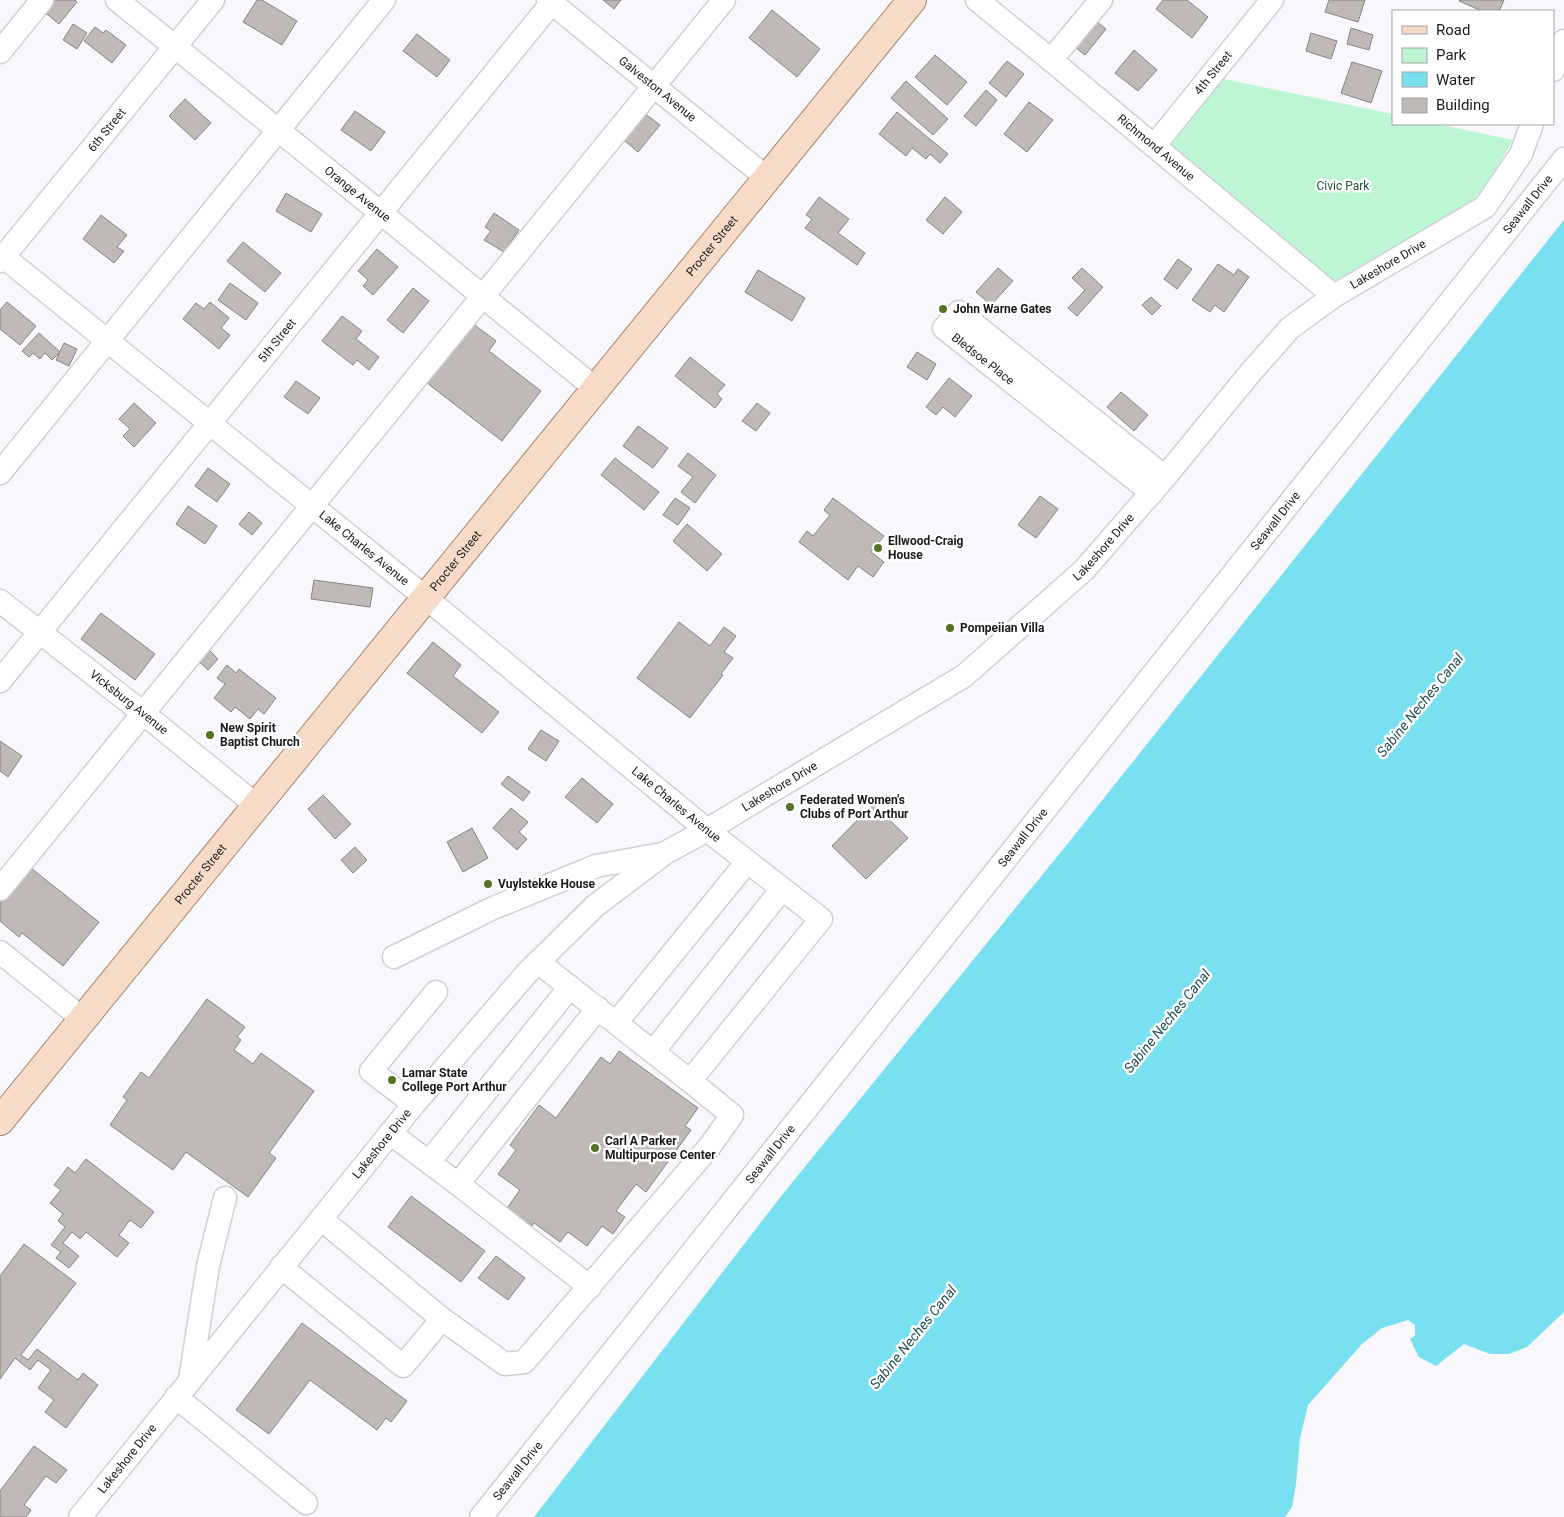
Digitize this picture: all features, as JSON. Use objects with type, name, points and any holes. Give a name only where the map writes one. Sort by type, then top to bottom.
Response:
[{"type":"main road","name":"Procter Street","points":[[0,1121],[912,0]]},
{"type":"street","points":[[0,52],[42,0]]},
{"type":"street","name":"Orange Avenue","points":[[117,0],[596,389]]},
{"type":"street","name":"6th Street","points":[[1,257],[213,0]]},
{"type":"street","points":[[0,473],[384,0]]},
{"type":"street","points":[[0,889],[724,0]]},
{"type":"street","name":"Richmond Avenue","points":[[977,0],[1334,296]]},
{"type":"street","points":[[1051,60],[1100,0]]},
{"type":"street","name":"4th Street","points":[[1154,146],[1272,0]]},
{"type":"street","name":"Galveston Avenue","points":[[552,1],[768,178]]},
{"type":"street","name":"5th Street","points":[[0,681],[552,1]]},
{"type":"street","points":[[1554,67],[1564,41]]},
{"type":"street","name":"Lakeshore Drive","points":[[80,1517],[414,1104],[538,962],[595,906],[665,853],[707,830],[964,676],[1084,570],[1290,328],[1334,296],[1485,207],[1521,154],[1532,125]]},
{"type":"street","name":"Seawall Drive","points":[[480,1517],[1564,159]]},
{"type":"street","name":"Lake Charles Avenue","points":[[1,257],[426,598],[707,830],[821,919],[690,1081]]},
{"type":"street","name":"Bledsoe Place","points":[[958,312],[1158,485],[944,328],[958,312]]},
{"type":"street","name":"Vicksburg Avenue","points":[[0,601],[143,713],[256,805]]},
{"type":"street","points":[[394,957],[490,909],[596,866],[665,853]]},
{"type":"street","points":[[616,1023],[747,862]]},
{"type":"street","points":[[654,1052],[782,888]]},
{"type":"street","points":[[0,952],[83,1019]]},
{"type":"street","points":[[321,1219],[442,1318],[505,1364],[524,1362],[710,1146],[732,1115],[538,962]]},
{"type":"street","points":[[429,1162],[570,987]]},
{"type":"street","points":[[414,1104],[371,1071],[436,992]]},
{"type":"street","points":[[458,1184],[598,1008]]},
{"type":"street","points":[[390,1133],[590,1287]]},
{"type":"street","points":[[225,1198],[208,1266],[183,1389],[306,1503]]},
{"type":"street","points":[[281,1267],[403,1366],[442,1318]]},
{"type":"green space","name":"Civic Park","points":[[1214,77],[1392,114],[1392,125],[1442,125],[1513,140],[1489,181],[1454,219],[1340,280],[1333,280],[1171,152],[1168,145]]},
{"type":"water","name":"Sabine Neches Canal","points":[[1564,220],[1564,1312],[1527,1347],[1509,1354],[1490,1354],[1464,1344],[1436,1366],[1419,1357],[1406,1333],[1374,1349],[1318,1409],[1298,1517],[534,1517],[782,1195],[1065,847]]},
{"type":"pier","points":[[1408,1320],[1415,1325],[1415,1336],[1408,1340],[1405,1336],[1376,1351],[1320,1410],[1312,1472],[1304,1514],[1302,1517],[1285,1517],[1292,1507],[1300,1438],[1308,1405],[1362,1344],[1382,1328]]},
{"type":"building","points":[[50,0],[75,0],[77,2],[59,24],[42,10]]},
{"type":"building","points":[[257,0],[262,0],[297,21],[282,45],[243,22]]},
{"type":"building","points":[[603,0],[621,0],[614,9]]},
{"type":"building","points":[[1163,0],[1187,0],[1208,17],[1192,38],[1156,9]]},
{"type":"building","points":[[1329,0],[1365,0],[1358,22],[1325,12]]},
{"type":"building","points":[[1504,0],[1499,10],[1480,10],[1459,1]]},
{"type":"building","points":[[772,10],[820,49],[797,77],[749,38]]},
{"type":"building","points":[[1092,18],[1106,29],[1085,55],[1071,44]]},
{"type":"building","points":[[73,24],[87,33],[77,49],[63,40]]},
{"type":"building","points":[[95,27],[103,33],[106,30],[126,45],[112,63],[84,41]]},
{"type":"building","points":[[1351,28],[1373,35],[1369,50],[1347,44]]},
{"type":"building","points":[[1311,33],[1337,41],[1331,59],[1306,51]]},
{"type":"building","points":[[417,34],[450,60],[437,77],[403,51]]},
{"type":"building","points":[[1134,50],[1157,70],[1138,91],[1115,73]]},
{"type":"building","points":[[935,55],[967,82],[947,105],[915,77]]},
{"type":"building","points":[[1007,61],[1024,74],[1006,97],[989,83]]},
{"type":"building","points":[[1352,62],[1382,71],[1371,103],[1341,93]]},
{"type":"building","points":[[906,81],[948,119],[933,135],[891,98]]},
{"type":"building","points":[[986,90],[997,100],[976,126],[964,116]]},
{"type":"building","points":[[185,99],[211,123],[195,140],[169,116]]},
{"type":"building","points":[[1029,102],[1053,120],[1027,152],[1004,134]]},
{"type":"building","points":[[640,110],[660,125],[638,152],[619,136]]},
{"type":"building","points":[[355,111],[385,132],[371,151],[341,130]]},
{"type":"building","points":[[897,112],[948,154],[940,163],[930,154],[926,159],[912,148],[906,156],[879,134]]},
{"type":"building","points":[[286,193],[322,214],[311,232],[276,211]]},
{"type":"building","points":[[819,197],[849,219],[838,233],[865,253],[857,265],[805,228],[812,219],[806,215]]},
{"type":"building","points":[[945,197],[962,212],[943,234],[926,220]]},
{"type":"building","points":[[494,213],[519,230],[504,252],[484,240],[491,231],[485,227]]},
{"type":"building","points":[[101,215],[127,235],[117,247],[124,251],[114,263],[83,239]]},
{"type":"building","points":[[243,242],[281,273],[265,292],[227,261]]},
{"type":"building","points":[[377,249],[398,267],[373,295],[363,286],[368,280],[358,271]]},
{"type":"building","points":[[1178,259],[1192,269],[1177,289],[1164,279]]},
{"type":"building","points":[[1218,264],[1234,275],[1238,269],[1249,277],[1224,312],[1215,305],[1210,312],[1192,300]]},
{"type":"building","points":[[998,268],[1013,281],[991,305],[976,292]]},
{"type":"building","points":[[1082,268],[1103,287],[1077,316],[1068,308],[1085,290],[1072,278]]},
{"type":"building","points":[[758,270],[805,298],[792,321],[745,292]]},
{"type":"building","points":[[230,283],[258,303],[246,320],[218,300]]},
{"type":"building","points":[[413,288],[429,301],[403,333],[387,320]]},
{"type":"building","points":[[1151,297],[1161,306],[1152,315],[1142,305]]},
{"type":"building","points":[[7,302],[36,326],[20,345],[0,329],[0,310]]},
{"type":"building","points":[[210,302],[229,318],[221,328],[230,335],[219,349],[183,319],[196,303],[204,309]]},
{"type":"building","points":[[342,316],[362,331],[356,339],[379,357],[369,370],[357,360],[353,365],[322,341]]},
{"type":"building","points":[[468,320],[496,341],[489,351],[541,391],[502,441],[422,379]]},
{"type":"building","points":[[39,333],[60,352],[52,360],[45,353],[40,359],[33,353],[29,357],[22,351]]},
{"type":"building","points":[[64,343],[77,349],[69,366],[56,360]]},
{"type":"building","points":[[917,352],[936,364],[927,380],[907,367]]},
{"type":"building","points":[[690,357],[725,385],[717,394],[722,399],[715,408],[675,376]]},
{"type":"building","points":[[949,378],[972,396],[955,417],[943,407],[936,415],[926,407]]},
{"type":"building","points":[[296,381],[320,398],[308,414],[284,397]]},
{"type":"building","points":[[1121,392],[1148,415],[1134,431],[1107,407]]},
{"type":"building","points":[[134,403],[156,423],[134,447],[123,436],[130,429],[119,419]]},
{"type":"building","points":[[757,403],[770,413],[756,431],[742,421]]},
{"type":"building","points":[[638,426],[668,448],[653,468],[623,446]]},
{"type":"building","points":[[688,453],[716,475],[695,503],[681,492],[693,477],[678,466]]},
{"type":"building","points":[[615,458],[659,492],[644,510],[601,475]]},
{"type":"building","points":[[208,468],[230,484],[217,502],[195,486]]},
{"type":"building","points":[[1040,496],[1058,509],[1036,538],[1018,525]]},
{"type":"building","points":[[675,498],[690,508],[678,525],[663,515]]},
{"type":"building","points":[[833,498],[884,536],[871,552],[884,562],[873,577],[858,566],[848,580],[799,542],[807,531],[813,536],[830,515],[824,510]]},
{"type":"building","points":[[188,506],[217,526],[205,544],[176,524]]},
{"type":"building","points":[[249,512],[262,523],[252,535],[239,524]]},
{"type":"building","points":[[687,524],[722,554],[707,571],[673,541]]},
{"type":"building","points":[[314,580],[373,588],[370,607],[311,599]]},
{"type":"building","points":[[101,613],[155,654],[135,680],[81,639]]},
{"type":"building","points":[[679,622],[710,646],[724,627],[736,636],[724,652],[733,658],[721,674],[723,675],[690,718],[637,678]]},
{"type":"building","points":[[433,642],[461,665],[453,676],[499,712],[482,733],[407,673]]},
{"type":"building","points":[[207,648],[218,659],[208,670],[196,659]]},
{"type":"building","points":[[227,665],[236,673],[239,669],[276,698],[264,714],[258,709],[250,719],[235,707],[231,712],[214,698],[225,684],[217,678]]},
{"type":"building","points":[[541,730],[559,741],[546,761],[528,749]]},
{"type":"building","points":[[0,741],[22,756],[8,777],[0,771]]},
{"type":"building","points":[[508,776],[530,792],[523,801],[501,784]]},
{"type":"building","points":[[582,778],[613,804],[597,823],[565,797]]},
{"type":"building","points":[[323,795],[351,824],[335,839],[308,809]]},
{"type":"building","points":[[873,804],[908,838],[866,879],[832,846]]},
{"type":"building","points":[[511,808],[528,822],[519,832],[527,839],[517,850],[493,828]]},
{"type":"building","points":[[472,828],[488,858],[463,872],[447,842]]},
{"type":"building","points":[[355,847],[367,860],[353,873],[341,860]]},
{"type":"building","points":[[27,865],[99,922],[63,966],[22,933],[19,937],[0,921],[0,898]]},
{"type":"building","points":[[207,999],[245,1027],[237,1037],[241,1040],[234,1050],[253,1064],[261,1053],[314,1091],[269,1153],[276,1158],[248,1197],[186,1152],[173,1170],[110,1125],[127,1100],[123,1097],[141,1072],[149,1078]]},
{"type":"building","name":"Carl A Parker Multipurpose Center","points":[[619,1051],[698,1108],[685,1126],[691,1130],[646,1192],[636,1184],[616,1211],[625,1217],[613,1234],[602,1226],[587,1246],[568,1232],[560,1242],[534,1223],[532,1226],[507,1208],[520,1190],[498,1174],[516,1150],[510,1145],[539,1105],[556,1118],[601,1057],[610,1064]]},
{"type":"building","points":[[86,1159],[154,1212],[141,1228],[130,1220],[119,1235],[129,1243],[117,1257],[86,1232],[80,1239],[72,1232],[63,1243],[79,1256],[69,1268],[56,1258],[61,1252],[51,1245],[65,1227],[58,1221],[63,1214],[50,1203],[61,1190],[54,1185],[68,1167],[75,1173]]},
{"type":"building","points":[[411,1196],[485,1251],[461,1282],[388,1227]]},
{"type":"building","points":[[24,1244],[76,1283],[21,1355],[28,1360],[37,1349],[78,1380],[83,1373],[98,1385],[66,1428],[45,1412],[54,1400],[38,1388],[51,1370],[38,1360],[30,1370],[15,1358],[0,1379],[0,1276]]},
{"type":"building","points":[[496,1256],[525,1278],[508,1300],[478,1278]]},
{"type":"building","points":[[302,1323],[407,1401],[391,1422],[386,1418],[377,1430],[310,1380],[269,1434],[236,1410]]},
{"type":"building","points":[[34,1446],[67,1470],[56,1483],[46,1476],[24,1505],[31,1510],[26,1517],[0,1517],[0,1491]]},
{"type":"place","name":"John Warne Gates","points":[[943,309]]},
{"type":"place","name":"Ellwood-Craig House","points":[[878,548]]},
{"type":"place","name":"Pompeiian Villa","points":[[950,628]]},
{"type":"place","name":"New Spirit Baptist Church","points":[[210,735]]},
{"type":"place","name":"Federated Women's Clubs of Port Arthur","points":[[790,807]]},
{"type":"place","name":"Vuylstekke House","points":[[488,884]]},
{"type":"place","name":"Lamar State College Port Arthur","points":[[392,1080]]},
{"type":"place","name":"Carl A Parker Multipurpose Center","points":[[595,1148]]}]
